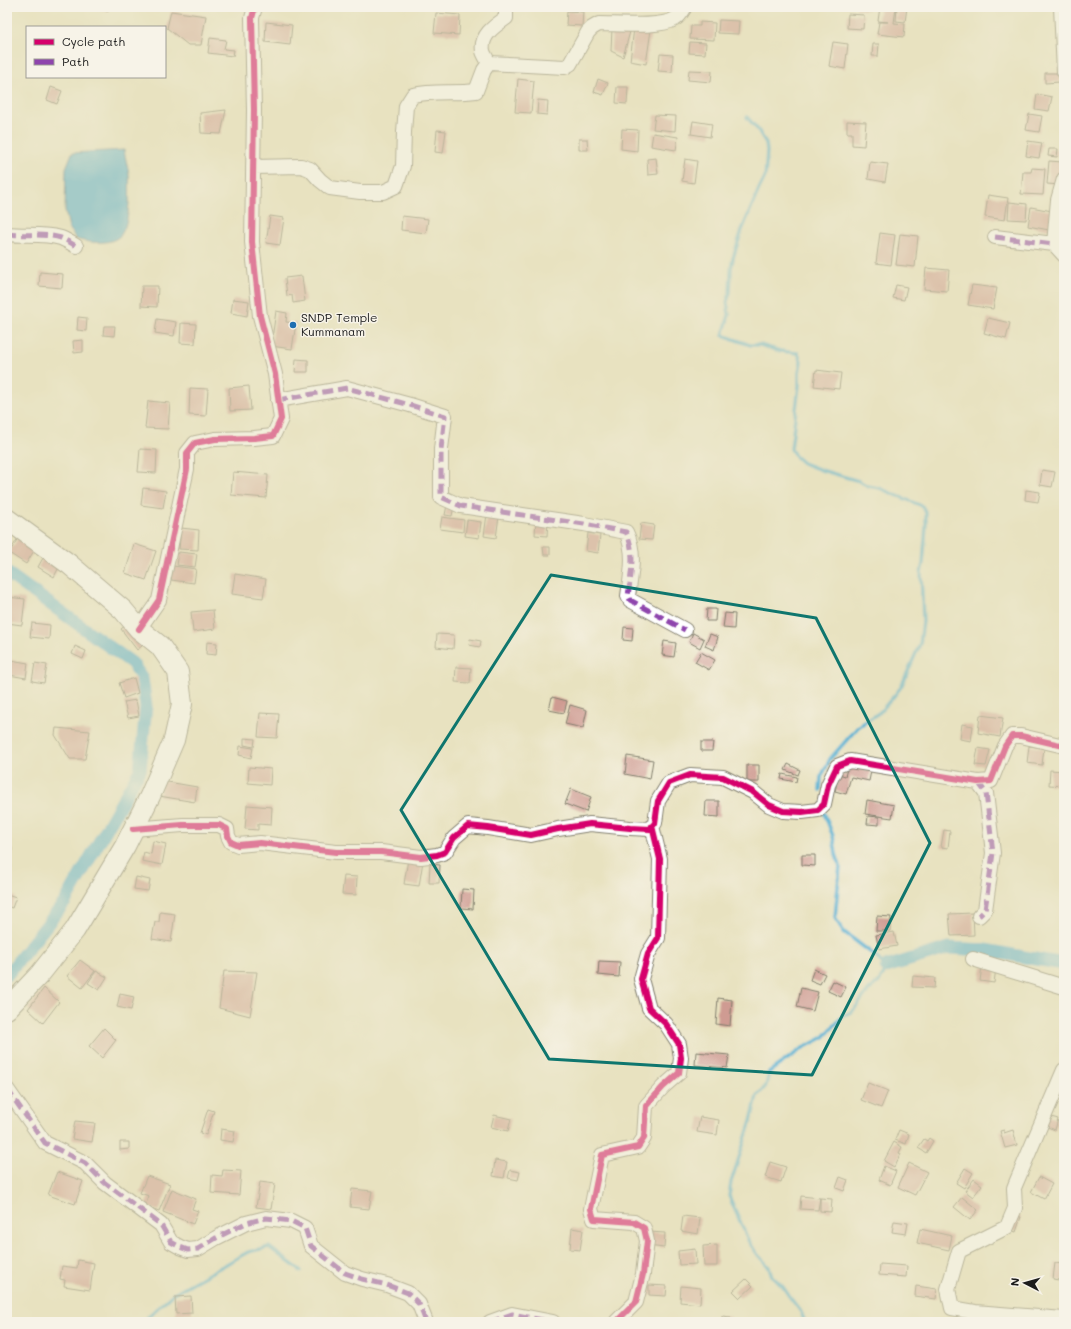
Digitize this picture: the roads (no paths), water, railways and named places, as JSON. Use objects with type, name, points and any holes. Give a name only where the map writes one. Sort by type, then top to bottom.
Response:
[{"type":"main road","points":[[7,519],[69,564],[123,610],[139,629],[160,646],[178,672],[182,704],[174,740],[150,796],[125,846],[75,930],[40,974],[7,1009]]},
{"type":"street","points":[[139,629],[160,600],[187,469],[187,453],[195,443],[215,439],[273,436],[281,419],[275,374],[260,316],[252,242],[254,110],[252,18],[255,7]]},
{"type":"street","points":[[489,63],[483,51],[483,43],[490,29],[506,18],[506,7]]},
{"type":"street","points":[[489,63],[565,67],[570,64],[592,28],[599,24],[659,24],[674,20],[680,15],[685,7]]},
{"type":"street","points":[[1061,7],[1064,72]]},
{"type":"street","points":[[253,167],[301,166],[310,169],[330,188],[360,192],[383,192],[396,186],[403,166],[406,106],[413,95],[426,92],[461,93],[476,91],[484,70],[489,63]]},
{"type":"street","points":[[1054,244],[1058,200],[1064,179]]},
{"type":"street","points":[[7,234],[20,236],[45,235],[63,239],[76,246]]},
{"type":"street","points":[[995,237],[1054,244],[1064,255]]},
{"type":"street","points":[[278,400],[347,388],[445,416],[441,450],[441,497],[461,506],[626,532],[630,540],[632,561],[628,596],[630,600],[685,630]]},
{"type":"street","points":[[133,829],[183,825],[219,825],[227,829],[231,842],[238,845],[260,843],[336,852],[381,852],[422,857],[437,855],[444,852],[454,838],[468,826],[531,835],[590,824],[650,829],[655,823],[658,801],[669,783],[690,775],[723,777],[753,792],[769,805],[783,811],[802,812],[821,807],[828,785],[837,766],[850,761],[978,782],[991,782],[1005,746],[1012,736],[1021,736],[1064,746]]},
{"type":"street","points":[[978,782],[986,793],[993,853],[985,910],[979,916]]},
{"type":"street","points":[[616,1322],[636,1302],[647,1241],[644,1228],[634,1222],[594,1219],[591,1208],[597,1173],[602,1155],[638,1147],[644,1138],[646,1106],[679,1073],[681,1058],[679,1044],[666,1024],[649,1008],[641,979],[648,954],[658,938],[660,860],[652,826]]},
{"type":"street","points":[[973,959],[1064,987]]},
{"type":"street","points":[[1064,1070],[1014,1188],[1015,1208],[1007,1227],[959,1251],[948,1289],[952,1308],[975,1312],[1064,1319]]},
{"type":"street","points":[[7,1089],[45,1143],[85,1162],[105,1183],[161,1225],[171,1242],[176,1245],[188,1250],[198,1249],[246,1223],[266,1218],[290,1220],[306,1228],[312,1246],[324,1258],[345,1273],[387,1285],[408,1293],[419,1304],[426,1322]]},
{"type":"street","points":[[490,1322],[512,1314],[553,1322]]},
{"type":"water","points":[[124,150],[129,175],[128,213],[125,228],[119,237],[108,242],[87,242],[76,239],[69,228],[65,210],[66,168],[72,153]]},
{"type":"waterway","points":[[747,117],[758,130],[766,143],[767,151],[765,177],[742,230],[733,258],[730,292],[727,302],[729,315],[723,335],[750,345],[760,345],[780,351],[798,353],[801,361],[791,449],[795,456],[803,463],[859,481],[868,486],[879,488],[922,506],[926,513],[923,564],[921,572],[923,621],[920,644],[901,687],[894,696],[880,712],[858,727],[830,759],[821,777],[820,790]]},
{"type":"waterway","points":[[7,573],[132,663],[142,678],[146,706],[140,770],[65,902],[7,975]]},
{"type":"waterway","points":[[805,1322],[801,1312],[783,1287],[772,1276],[769,1267],[749,1242],[729,1196],[731,1182],[751,1121],[757,1096],[766,1086],[769,1072],[803,1048],[824,1037],[843,1016],[851,1012],[869,990],[878,983],[884,974],[886,967],[874,955],[844,932],[835,918],[840,866],[833,836],[823,810]]},
{"type":"waterway","points":[[886,967],[949,948],[985,950],[1064,964]]},
{"type":"waterway","points":[[142,1322],[174,1293],[248,1252],[269,1247],[301,1271]]},
{"type":"place","name":"SNDP Temple Kummanam","points":[[293,325]]}]
